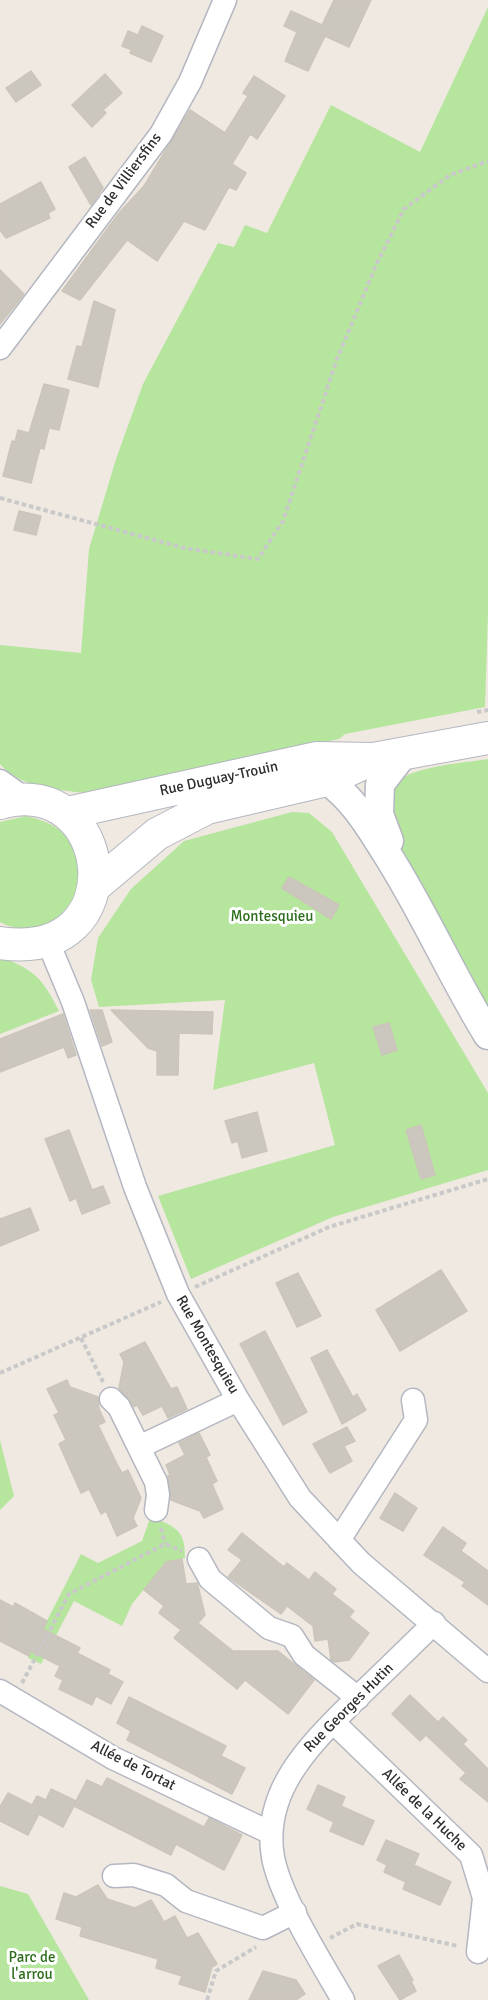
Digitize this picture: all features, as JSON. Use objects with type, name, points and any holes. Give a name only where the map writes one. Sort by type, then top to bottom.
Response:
[{"type":"main road","name":"Rue Duguay-Trouin","points":[[67,813],[316,758],[373,759],[488,738]]},
{"type":"main road","name":"Rue Duguay-Trouin","points":[[95,886],[157,834],[207,808],[327,780],[373,759]]},
{"type":"main road","points":[[0,942],[24,946],[48,942],[70,929],[86,910],[95,886],[95,860],[86,835],[67,813],[48,804],[13,801]]},
{"type":"street","name":"Rue de Villiersfins","points":[[0,348],[160,134],[190,82],[225,0]]},
{"type":"street","points":[[403,880],[379,814],[380,784],[404,753]]},
{"type":"street","points":[[327,780],[342,791],[361,813],[403,880],[462,993],[488,1035]]},
{"type":"street","points":[[0,781],[13,801]]},
{"type":"street","name":"Rue Montesquieu","points":[[48,942],[59,962],[135,1187],[178,1294],[238,1400],[300,1498],[361,1563],[488,1671]]},
{"type":"street","points":[[111,1399],[119,1407],[156,1482],[156,1510]]},
{"type":"street","points":[[139,1447],[238,1400]]},
{"type":"street","points":[[339,1540],[416,1420],[413,1400]]},
{"type":"street","points":[[199,1559],[210,1579],[269,1628],[292,1636],[304,1655],[358,1698]]},
{"type":"street","name":"Rue Georges Hutin","points":[[339,1999],[279,1880],[273,1857],[271,1833],[274,1808],[296,1763],[333,1722],[434,1623]]},
{"type":"street","name":"Allée de Tortat","points":[[7,1695],[113,1758],[271,1833]]},
{"type":"street","name":"Allée de la Huche","points":[[333,1722],[471,1855],[484,1898],[478,1952]]},
{"type":"street","points":[[114,1876],[134,1875],[166,1885],[186,1901],[263,1928],[295,1912]]},
{"type":"path","points":[[0,498],[184,548],[258,559],[283,521],[337,359],[377,263],[404,210],[450,175],[488,161]]},
{"type":"path","points":[[0,1373],[329,1227],[488,1179]]},
{"type":"path","points":[[81,1338],[111,1399]]},
{"type":"path","points":[[7,1695],[69,1594],[165,1544],[199,1559]]},
{"type":"path","points":[[314,1947],[357,1924],[478,1952]]},
{"type":"path","points":[[207,2000],[216,1971],[258,1946],[263,1928]]},
{"type":"green space","points":[[488,7],[488,613],[485,707],[345,734],[339,739],[87,793],[40,786],[18,778],[0,764],[0,645],[81,653],[89,549],[116,459],[143,384],[218,243],[234,247],[245,225],[267,233],[331,105],[420,152]]},
{"type":"green space","points":[[488,759],[488,1010],[402,852],[392,823],[388,799],[394,784],[404,777],[432,768]]},
{"type":"green space","name":"Montesquieu","points":[[292,812],[309,813],[332,832],[488,1093],[488,1170],[333,1217],[191,1279],[158,1196],[335,1145],[314,1063],[213,1090],[225,1000],[99,1007],[91,980],[98,938],[131,889],[184,841]]},
{"type":"green space","points":[[26,816],[57,828],[74,847],[80,869],[76,891],[65,910],[47,924],[25,929],[0,922],[0,822]]},
{"type":"green space","points":[[0,957],[21,966],[36,976],[59,1011],[0,1034]]},
{"type":"green space","points":[[0,1440],[14,1496],[0,1510]]},
{"type":"green space","points":[[153,1510],[163,1515],[161,1521],[173,1527],[183,1539],[185,1558],[166,1562],[132,1604],[122,1626],[74,1601],[41,1664],[28,1658],[81,1554],[98,1563],[142,1541]]},
{"type":"green space","name":"Parc de l'arrou","points":[[0,1886],[28,1894],[89,2000],[0,2000]]},
{"type":"building","points":[[334,0],[371,0],[349,47],[325,36],[308,71],[285,61],[297,32],[284,26],[291,11],[322,25]]},
{"type":"building","points":[[142,26],[163,36],[151,62],[130,53],[132,50],[122,46],[128,31],[138,35]]},
{"type":"building","points":[[31,71],[41,85],[16,102],[6,88]]},
{"type":"building","points":[[105,74],[122,93],[103,110],[106,113],[92,127],[72,105]]},
{"type":"building","points":[[254,76],[285,96],[257,139],[250,134],[232,164],[246,173],[236,190],[229,187],[205,230],[184,221],[157,261],[127,240],[80,300],[62,291],[119,213],[144,186],[190,110],[225,133],[248,96],[243,93]]},
{"type":"building","points":[[85,157],[103,188],[91,205],[69,167]]},
{"type":"building","points":[[41,182],[55,209],[48,213],[50,218],[6,238],[0,230],[0,204]]},
{"type":"building","points":[[0,270],[24,294],[0,324]]},
{"type":"building","points":[[94,301],[115,310],[98,387],[68,379],[77,346],[82,347]]},
{"type":"building","points":[[44,384],[69,390],[59,430],[49,428],[44,449],[40,448],[31,483],[3,476],[12,441],[15,442],[18,430],[29,433]]},
{"type":"building","points":[[19,511],[41,516],[36,535],[14,530]]},
{"type":"building","points":[[289,877],[339,905],[331,919],[282,888]]},
{"type":"building","points":[[90,1010],[102,1010],[112,1042],[102,1046]]},
{"type":"building","points":[[111,1010],[213,1012],[212,1034],[179,1033],[178,1075],[157,1075],[157,1051],[148,1048]]},
{"type":"building","points":[[63,1014],[76,1055],[68,1058],[64,1047],[0,1072],[0,1039]]},
{"type":"building","points":[[389,1023],[397,1050],[382,1055],[373,1027]]},
{"type":"building","points":[[257,1112],[267,1151],[242,1158],[238,1141],[232,1143],[225,1121]]},
{"type":"building","points":[[421,1125],[435,1175],[421,1179],[406,1130]]},
{"type":"building","points":[[69,1130],[92,1190],[103,1186],[110,1203],[82,1214],[76,1198],[70,1201],[45,1139]]},
{"type":"building","points":[[30,1208],[39,1230],[0,1246],[0,1219]]},
{"type":"building","points":[[441,1270],[467,1311],[400,1351],[376,1310]]},
{"type":"building","points":[[298,1273],[321,1316],[297,1327],[276,1283]]},
{"type":"building","points":[[265,1331],[307,1412],[283,1425],[240,1344]]},
{"type":"building","points":[[145,1342],[171,1389],[177,1387],[187,1409],[168,1418],[162,1406],[143,1415],[137,1405],[134,1407],[119,1388],[124,1362],[120,1354]]},
{"type":"building","points":[[327,1350],[353,1397],[357,1394],[366,1410],[342,1424],[311,1358]]},
{"type":"building","points":[[67,1380],[70,1387],[98,1397],[99,1409],[105,1422],[98,1425],[122,1473],[128,1470],[141,1498],[133,1518],[137,1526],[117,1536],[106,1511],[101,1514],[89,1489],[81,1493],[59,1444],[66,1440],[54,1415],[59,1413],[47,1389]]},
{"type":"building","points":[[347,1427],[355,1441],[344,1446],[352,1461],[330,1473],[313,1444]]},
{"type":"building","points":[[199,1433],[210,1455],[206,1457],[217,1481],[212,1484],[223,1509],[204,1518],[200,1511],[171,1500],[168,1476],[170,1475],[166,1465],[185,1455],[179,1443]]},
{"type":"building","points":[[395,1493],[417,1508],[403,1531],[380,1518]]},
{"type":"building","points":[[443,1527],[466,1543],[461,1551],[488,1571],[488,1605],[462,1586],[465,1582],[424,1555]]},
{"type":"building","points":[[242,1533],[284,1567],[287,1563],[309,1580],[315,1572],[336,1589],[332,1594],[354,1611],[349,1617],[369,1633],[349,1660],[335,1662],[331,1660],[328,1639],[315,1641],[313,1626],[287,1606],[281,1614],[228,1577],[242,1560],[228,1550]]},
{"type":"building","points":[[182,1559],[186,1584],[197,1583],[198,1586],[205,1615],[198,1623],[233,1651],[278,1651],[314,1680],[288,1714],[245,1680],[237,1689],[174,1638],[181,1630],[159,1613],[164,1606],[144,1590],[166,1562]]},
{"type":"building","points":[[0,1600],[13,1607],[15,1603],[47,1621],[43,1629],[80,1648],[77,1653],[110,1670],[108,1674],[123,1682],[111,1704],[96,1696],[92,1705],[59,1689],[63,1680],[55,1676],[60,1666],[31,1651],[29,1656],[0,1641]]},
{"type":"building","points":[[410,1695],[438,1722],[443,1717],[467,1740],[463,1744],[488,1769],[488,1802],[460,1779],[466,1773],[426,1735],[420,1741],[392,1714]]},
{"type":"building","points":[[129,1697],[226,1746],[221,1756],[245,1768],[232,1794],[127,1740],[131,1731],[117,1723]]},
{"type":"building","points":[[107,1778],[204,1827],[209,1818],[242,1835],[224,1870],[176,1844],[171,1855],[74,1806],[63,1827],[39,1814],[28,1835],[0,1821],[0,1807],[8,1793],[32,1805],[37,1796],[46,1800],[51,1789],[76,1801],[87,1780],[102,1787]]},
{"type":"building","points":[[318,1785],[345,1797],[341,1806],[374,1821],[363,1845],[330,1831],[334,1822],[307,1809]]},
{"type":"building","points":[[386,1840],[419,1854],[414,1865],[451,1882],[440,1905],[403,1889],[406,1882],[384,1872],[387,1865],[377,1860]]},
{"type":"building","points":[[98,1885],[107,1899],[135,1908],[151,1900],[164,1922],[175,1916],[187,1938],[198,1933],[217,1964],[212,1967],[205,1992],[179,1984],[182,1976],[156,1968],[158,1959],[80,1936],[82,1927],[56,1919],[64,1893],[76,1897]]},
{"type":"building","points":[[399,1955],[413,1980],[411,1981],[416,1991],[400,2000],[378,1966]]},
{"type":"building","points":[[263,1971],[296,1980],[305,1994],[296,2000],[249,2000]]}]
